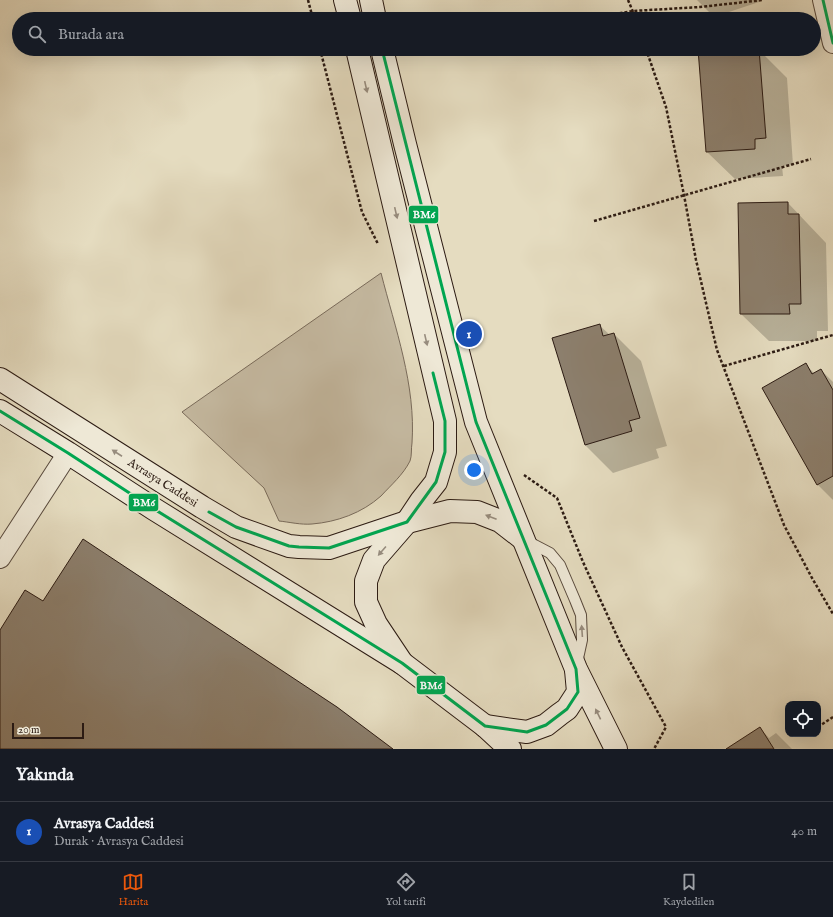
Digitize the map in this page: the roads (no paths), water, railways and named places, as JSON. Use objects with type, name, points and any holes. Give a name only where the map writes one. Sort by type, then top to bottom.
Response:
[{"type":"street","points":[[345,0],[348,12]]},
{"type":"street","points":[[371,0],[374,12]]},
{"type":"street","points":[[823,0],[833,43]]},
{"type":"street","points":[[359,56],[445,421],[445,452],[436,482],[407,522],[374,560],[366,581],[366,602],[376,624],[402,663]]},
{"type":"street","points":[[384,56],[476,422],[576,669],[616,749]]},
{"type":"street","name":"Avrasya Caddesi","points":[[0,379],[202,507],[236,526],[289,546],[329,548],[407,522],[450,511],[477,512],[500,520],[523,539]]},
{"type":"street","points":[[0,411],[154,509],[402,663],[485,726],[510,749]]},
{"type":"street","points":[[0,558],[68,453]]},
{"type":"street","points":[[485,726],[527,732],[546,725],[567,709],[578,692],[576,669]]},
{"type":"place","name":"Avrasya Caddesi","points":[[469,334]]}]
